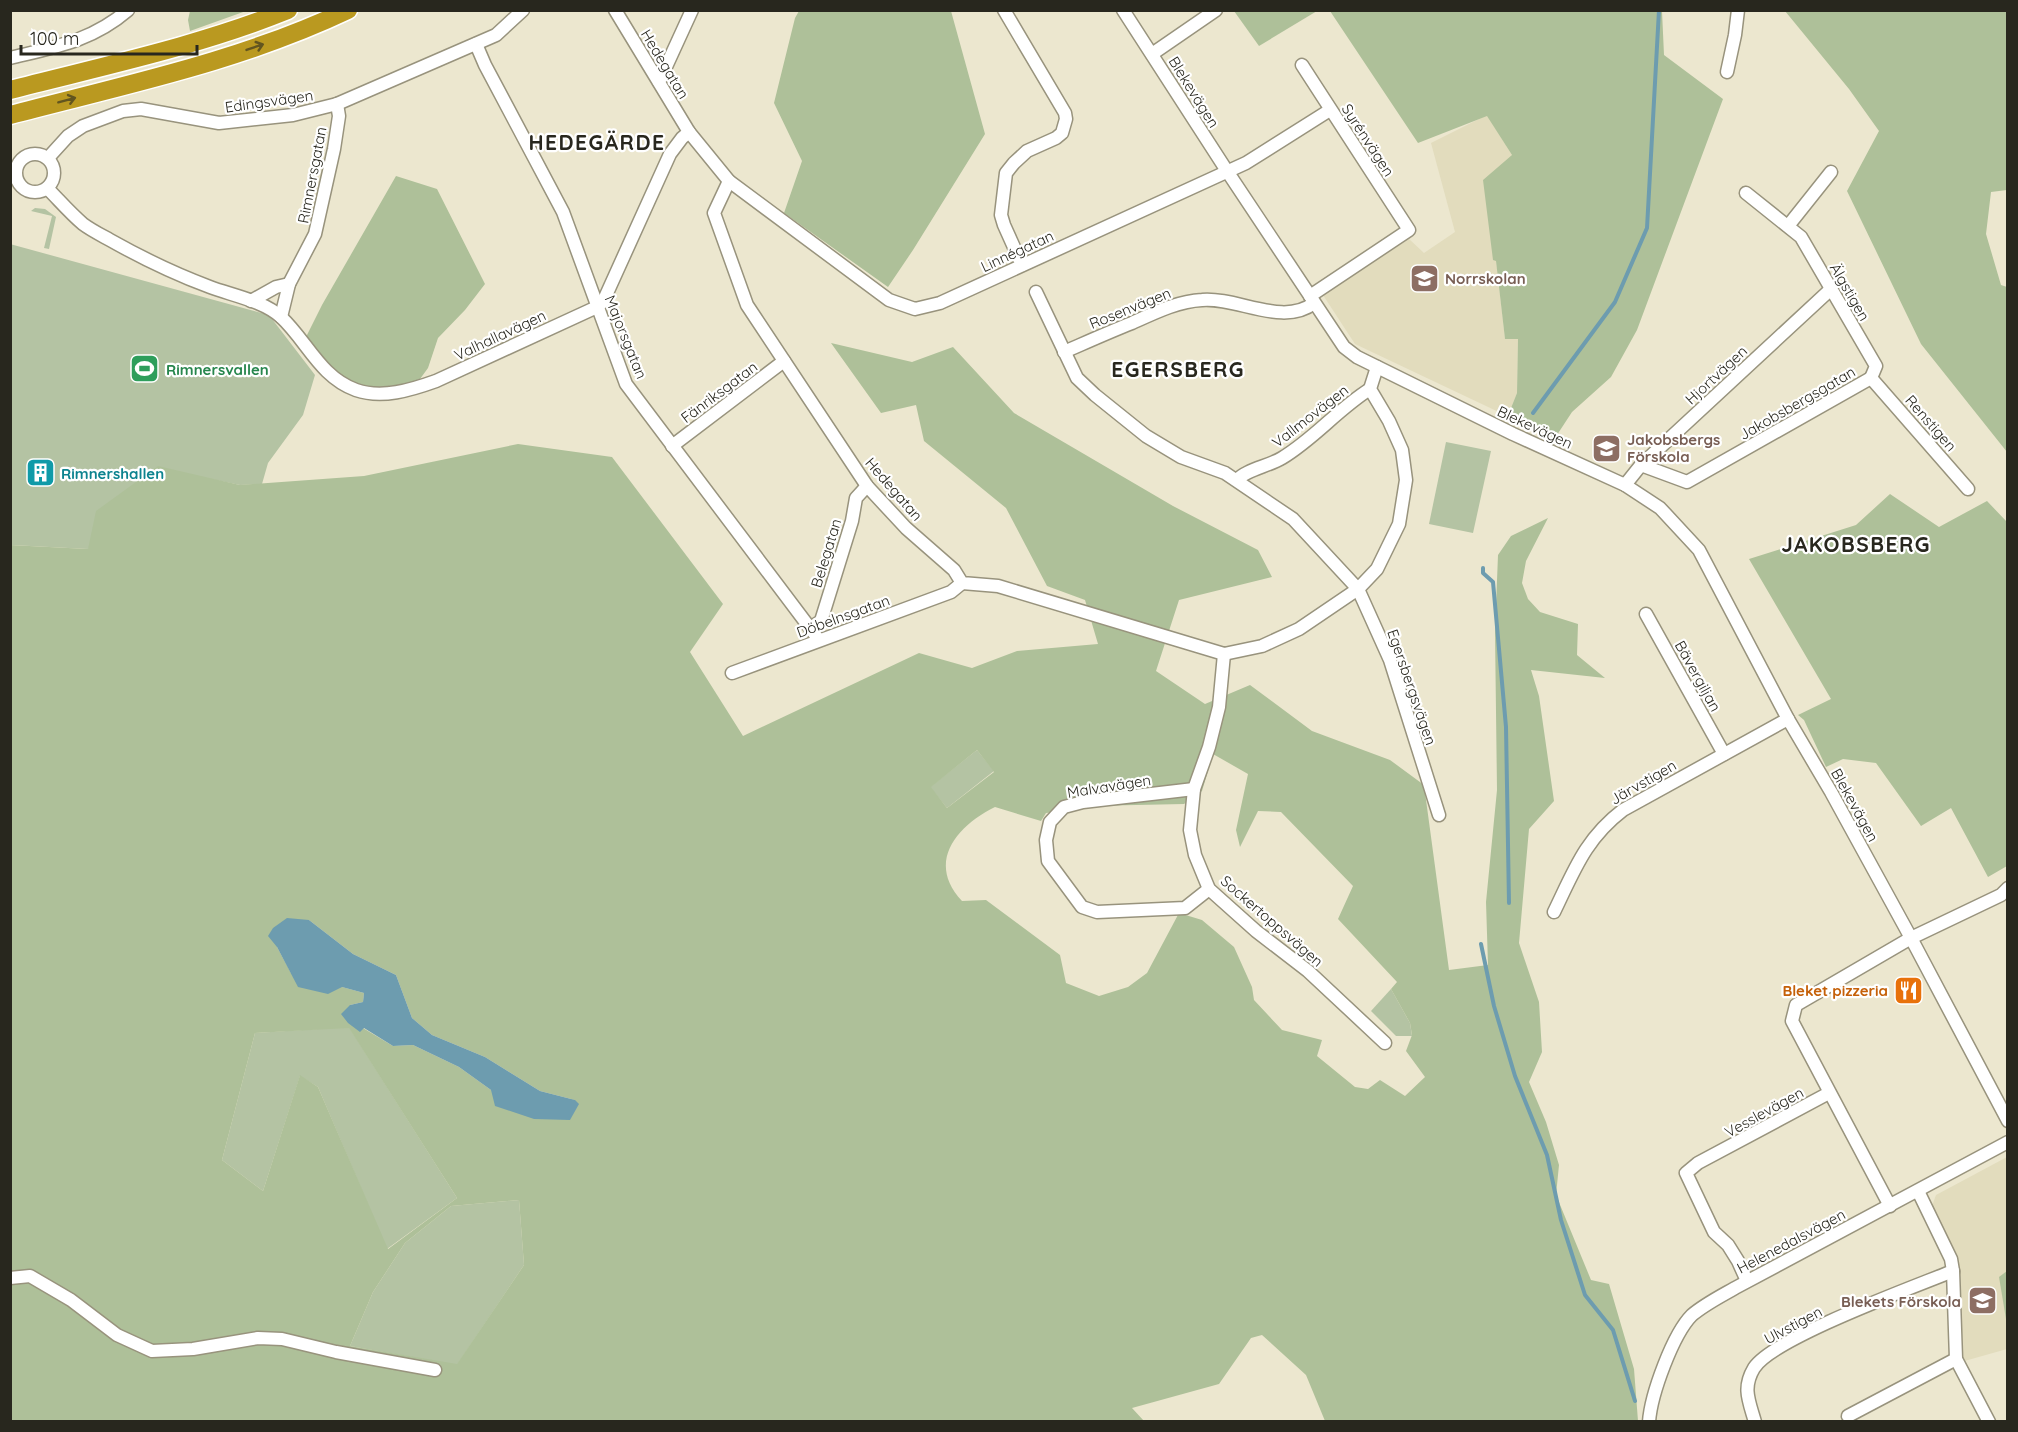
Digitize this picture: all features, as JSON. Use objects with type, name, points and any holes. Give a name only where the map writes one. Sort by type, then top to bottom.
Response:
[{"type":"highway","points":[[10,90],[161,51],[288,10]]},
{"type":"highway","points":[[10,115],[230,56],[348,10]]},
{"type":"street","points":[[10,58],[78,41],[116,20],[128,10]]},
{"type":"street","name":"Edingsvägen","points":[[48,158],[68,136],[82,126],[123,111],[141,109],[219,123],[293,115],[337,104],[476,44],[501,31],[523,10]]},
{"type":"street","name":"Hedegatan","points":[[615,10],[689,132],[729,181],[714,213],[747,305],[867,486],[906,528],[954,570],[962,583]]},
{"type":"street","points":[[659,82],[692,10]]},
{"type":"street","points":[[1004,10],[1060,104],[1066,119],[1062,133],[1027,151],[1006,174],[1002,215],[1004,225],[1022,265]]},
{"type":"street","name":"Blekevägen","points":[[1123,10],[1344,347],[1357,357],[1513,434],[1625,485],[1660,508],[1699,550],[1788,719],[1911,938],[2007,1121]]},
{"type":"street","points":[[1152,54],[1216,10]]},
{"type":"street","points":[[1727,72],[1738,10]]},
{"type":"street","name":"Majorsgatan","points":[[476,44],[563,212],[626,384],[819,640]]},
{"type":"street","name":"Syrénvägen","points":[[1302,65],[1409,230]]},
{"type":"street","name":"Rimnersgatan","points":[[281,317],[289,284],[315,234],[334,149],[339,116],[337,104]]},
{"type":"street","name":"Linnégatan","points":[[729,181],[890,300],[915,309],[940,303],[1246,163],[1330,110]]},
{"type":"street","points":[[597,307],[609,292],[670,154],[689,132]]},
{"type":"street","points":[[38,154],[48,158],[54,173],[53,180],[47,188],[38,192],[28,192],[13,178],[18,164],[25,156],[38,154]]},
{"type":"street","points":[[1788,226],[1831,172]]},
{"type":"street","name":"Valhallavägen","points":[[47,188],[84,225],[135,254],[209,287],[251,301],[281,317],[318,363],[336,379],[356,390],[375,394],[411,390],[436,381],[597,307]]},
{"type":"street","name":"Älgstigen","points":[[1746,193],[1801,237],[1876,366],[1871,378]]},
{"type":"street","name":"Rosenvägen","points":[[1064,352],[1160,310],[1185,302],[1217,300],[1283,313],[1302,310],[1312,299],[1409,230]]},
{"type":"street","points":[[251,301],[276,287],[289,284]]},
{"type":"street","name":"Hjortvägen","points":[[1625,485],[1641,465],[1831,289]]},
{"type":"street","name":"Egersbergsvägen","points":[[1036,292],[1077,378],[1086,388],[1146,436],[1181,457],[1225,473],[1293,519],[1358,589],[1390,660],[1439,815]]},
{"type":"street","name":"Fänriksgatan","points":[[672,446],[784,361]]},
{"type":"street","points":[[962,583],[998,586],[1224,654],[1262,646],[1299,629],[1358,589],[1377,569],[1399,524],[1406,480],[1402,450],[1389,421],[1370,389],[1377,367]]},
{"type":"street","name":"Jakobsbergsgatan","points":[[1641,465],[1687,482],[1871,378]]},
{"type":"street","name":"Renstigen","points":[[1871,378],[1968,489]]},
{"type":"street","name":"Vallmovägen","points":[[1237,480],[1245,473],[1271,464],[1299,447],[1370,389]]},
{"type":"street","name":"Belegatan","points":[[810,628],[821,621],[852,521],[856,498],[867,486]]},
{"type":"street","name":"Döbelnsgatan","points":[[732,673],[951,591],[962,583]]},
{"type":"street","name":"Bävergiljan","points":[[1647,614],[1724,754]]},
{"type":"street","name":"Sockertoppsvägen","points":[[1224,654],[1219,707],[1209,747],[1194,789],[1190,830],[1195,855],[1209,889],[1256,932],[1308,971],[1385,1043]]},
{"type":"street","name":"Järvstigen","points":[[1554,912],[1581,856],[1599,830],[1610,819],[1788,719]]},
{"type":"street","name":"Malvavägen","points":[[1194,789],[1083,802],[1064,807],[1050,822],[1046,840],[1048,861],[1082,907],[1097,912],[1185,908],[1209,889]]},
{"type":"street","points":[[1911,938],[2001,895],[2007,888]]},
{"type":"street","name":"Vesslevägen","points":[[1890,1206],[1792,1022],[1796,1005],[1911,938]]},
{"type":"street","name":"Vesslevägen","points":[[1747,1281],[1728,1245],[1714,1232],[1686,1173],[1698,1163],[1714,1157],[1829,1093]]},
{"type":"street","name":"Helenedalsvägen","points":[[1649,1422],[1657,1386],[1684,1325],[1693,1314],[1747,1281],[2007,1142]]},
{"type":"street","points":[[1918,1191],[1951,1259],[1956,1359],[1989,1422]]},
{"type":"street","name":"Ulvstigen","points":[[1755,1422],[1747,1394],[1748,1380],[1755,1366],[1772,1352],[1845,1315],[1953,1271]]},
{"type":"street","points":[[10,1278],[30,1276],[71,1300],[117,1335],[152,1351],[193,1349],[258,1338],[282,1339],[336,1352],[435,1370]]},
{"type":"street","points":[[1848,1416],[1956,1359]]},
{"type":"shaded area","name":"Norrskolan","points":[[1487,115],[1512,155],[1496,260],[1505,339],[1518,339],[1517,393],[1509,413],[1505,415],[1355,344],[1323,295],[1409,239],[1424,253],[1455,232],[1431,143]]},
{"type":"shaded area","name":"Blekets Förskola","points":[[2007,1157],[2007,1349],[1961,1362],[1954,1345],[1957,1258],[1932,1206],[1936,1195]]},
{"type":"green space","points":[[190,10],[246,11],[190,31],[188,20]]},
{"type":"green space","points":[[799,11],[951,11],[985,134],[888,287],[784,213],[802,161],[774,103],[795,18]]},
{"type":"green space","points":[[1234,11],[1317,11],[1259,46]]},
{"type":"green space","points":[[1330,11],[1662,11],[1664,55],[1723,99],[1637,330],[1611,377],[1572,412],[1555,438],[1509,413],[1517,393],[1518,339],[1505,339],[1483,180],[1512,155],[1487,116],[1418,143]]},
{"type":"green space","points":[[1785,11],[2007,11],[2007,190],[1991,192],[1986,234],[2001,285],[2007,287],[2007,452],[1921,344],[1847,191],[1879,131],[1849,89]]},
{"type":"green space","points":[[396,176],[437,189],[485,284],[465,310],[438,338],[428,368],[420,379],[406,384],[371,388],[355,385],[338,376],[304,341],[322,305]]},
{"type":"green space","points":[[35,208],[45,209],[56,217],[49,249],[44,248],[52,216],[31,211]]},
{"type":"green space","name":"Rimnersvallen","points":[[10,244],[269,315],[315,375],[303,415],[268,463],[262,484],[240,485],[201,477],[88,549],[11,545]]},
{"type":"green space","points":[[831,343],[912,362],[953,347],[1014,413],[1173,506],[1258,550],[1272,577],[1179,600],[1156,671],[1205,704],[1250,685],[1312,731],[1390,760],[1424,785],[1449,970],[1488,965],[1486,902],[1497,790],[1495,632],[1498,555],[1511,536],[1548,518],[1526,561],[1522,583],[1528,599],[1540,612],[1578,624],[1577,655],[1605,678],[1531,670],[1539,696],[1554,801],[1529,829],[1519,943],[1539,1002],[1542,1052],[1529,1082],[1546,1122],[1559,1165],[1556,1195],[1591,1280],[1609,1284],[1634,1369],[1638,1421],[1325,1421],[1306,1375],[1262,1335],[1251,1338],[1219,1384],[1132,1408],[1144,1421],[11,1421],[10,545],[88,549],[96,511],[158,466],[240,485],[364,476],[518,444],[612,457],[723,604],[690,652],[743,736],[919,653],[972,668],[1017,651],[1098,644],[1085,600],[1047,586],[1006,508],[924,441],[916,405],[881,413]],"holes":[[[977,750],[994,772],[947,808],[931,787]],[[1213,754],[1248,774],[1236,830],[1240,847],[1258,811],[1281,812],[1353,886],[1338,919],[1397,982],[1391,989],[1410,1023],[1412,1035],[1406,1051],[1425,1077],[1405,1096],[1380,1080],[1368,1089],[1355,1087],[1317,1056],[1322,1040],[1282,1030],[1254,1000],[1252,987],[1234,947],[1202,920],[1179,913],[1147,973],[1128,987],[1099,996],[1066,983],[1060,955],[986,900],[962,901],[951,887],[946,873],[946,860],[950,847],[958,835],[968,824],[995,807],[1041,821],[1046,813],[1088,806],[1184,804],[1202,791]],[[309,920],[353,954],[396,975],[412,1018],[432,1035],[485,1057],[540,1091],[575,1100],[491,1090],[459,1067],[413,1045],[393,1046],[363,1028],[350,1005],[363,1002],[364,993],[291,973],[277,947]],[[349,1028],[457,1198],[388,1249],[318,1087],[300,1075],[263,1191],[222,1160],[255,1033]],[[519,1200],[524,1265],[457,1364],[350,1346],[373,1292],[405,1243],[451,1206]]]},
{"type":"green space","points":[[1446,442],[1491,451],[1473,533],[1429,524]]},
{"type":"green space","points":[[1890,494],[1939,527],[1987,501],[2007,522],[2007,866],[1988,877],[1951,808],[1921,826],[1876,763],[1843,759],[1826,767],[1804,720],[1798,715],[1831,699],[1749,559],[1856,525]]},
{"type":"green space","points":[[977,750],[994,771],[947,808],[930,787]]},
{"type":"green space","points":[[1391,989],[1410,1023],[1412,1036],[1396,1036],[1371,1011]]},
{"type":"green space","points":[[349,1027],[457,1198],[387,1249],[318,1087],[300,1076],[263,1191],[222,1160],[255,1033]]},
{"type":"green space","points":[[519,1200],[524,1265],[457,1365],[350,1346],[373,1292],[405,1243],[451,1206]]},
{"type":"green space","points":[[2007,1271],[2007,1325],[1999,1277]]},
{"type":"water","points":[[287,918],[309,920],[353,954],[396,975],[412,1018],[432,1035],[485,1057],[540,1091],[575,1100],[579,1104],[570,1120],[534,1119],[495,1106],[491,1090],[459,1067],[413,1045],[393,1046],[364,1028],[360,1032],[341,1014],[350,1005],[363,1002],[364,993],[342,987],[328,994],[298,987],[277,947],[268,936],[273,928]]},
{"type":"waterway","points":[[1533,413],[1615,302],[1647,228],[1659,10]]},
{"type":"waterway","points":[[1483,568],[1483,573],[1493,582],[1506,727],[1509,903]]},
{"type":"waterway","points":[[1481,944],[1494,1006],[1515,1076],[1547,1155],[1561,1220],[1585,1295],[1613,1330],[1635,1401]]},
{"type":"place","name":"Norrskolan","points":[[1424,278]]},
{"type":"place","name":"Rimnersvallen","points":[[145,369]]},
{"type":"place","name":"Jakobsbergs Förskola","points":[[1606,448]]},
{"type":"place","name":"Rimnershallen","points":[[40,473]]},
{"type":"place","name":"Bleket pizzeria","points":[[1909,990]]},
{"type":"place","name":"Blekets Förskola","points":[[1982,1301]]},
{"type":"district","name":"HEDEGÄRDE","points":[[597,142]]},
{"type":"district","name":"EGERSBERG","points":[[1178,369]]},
{"type":"district","name":"JAKOBSBERG","points":[[1856,544]]}]
